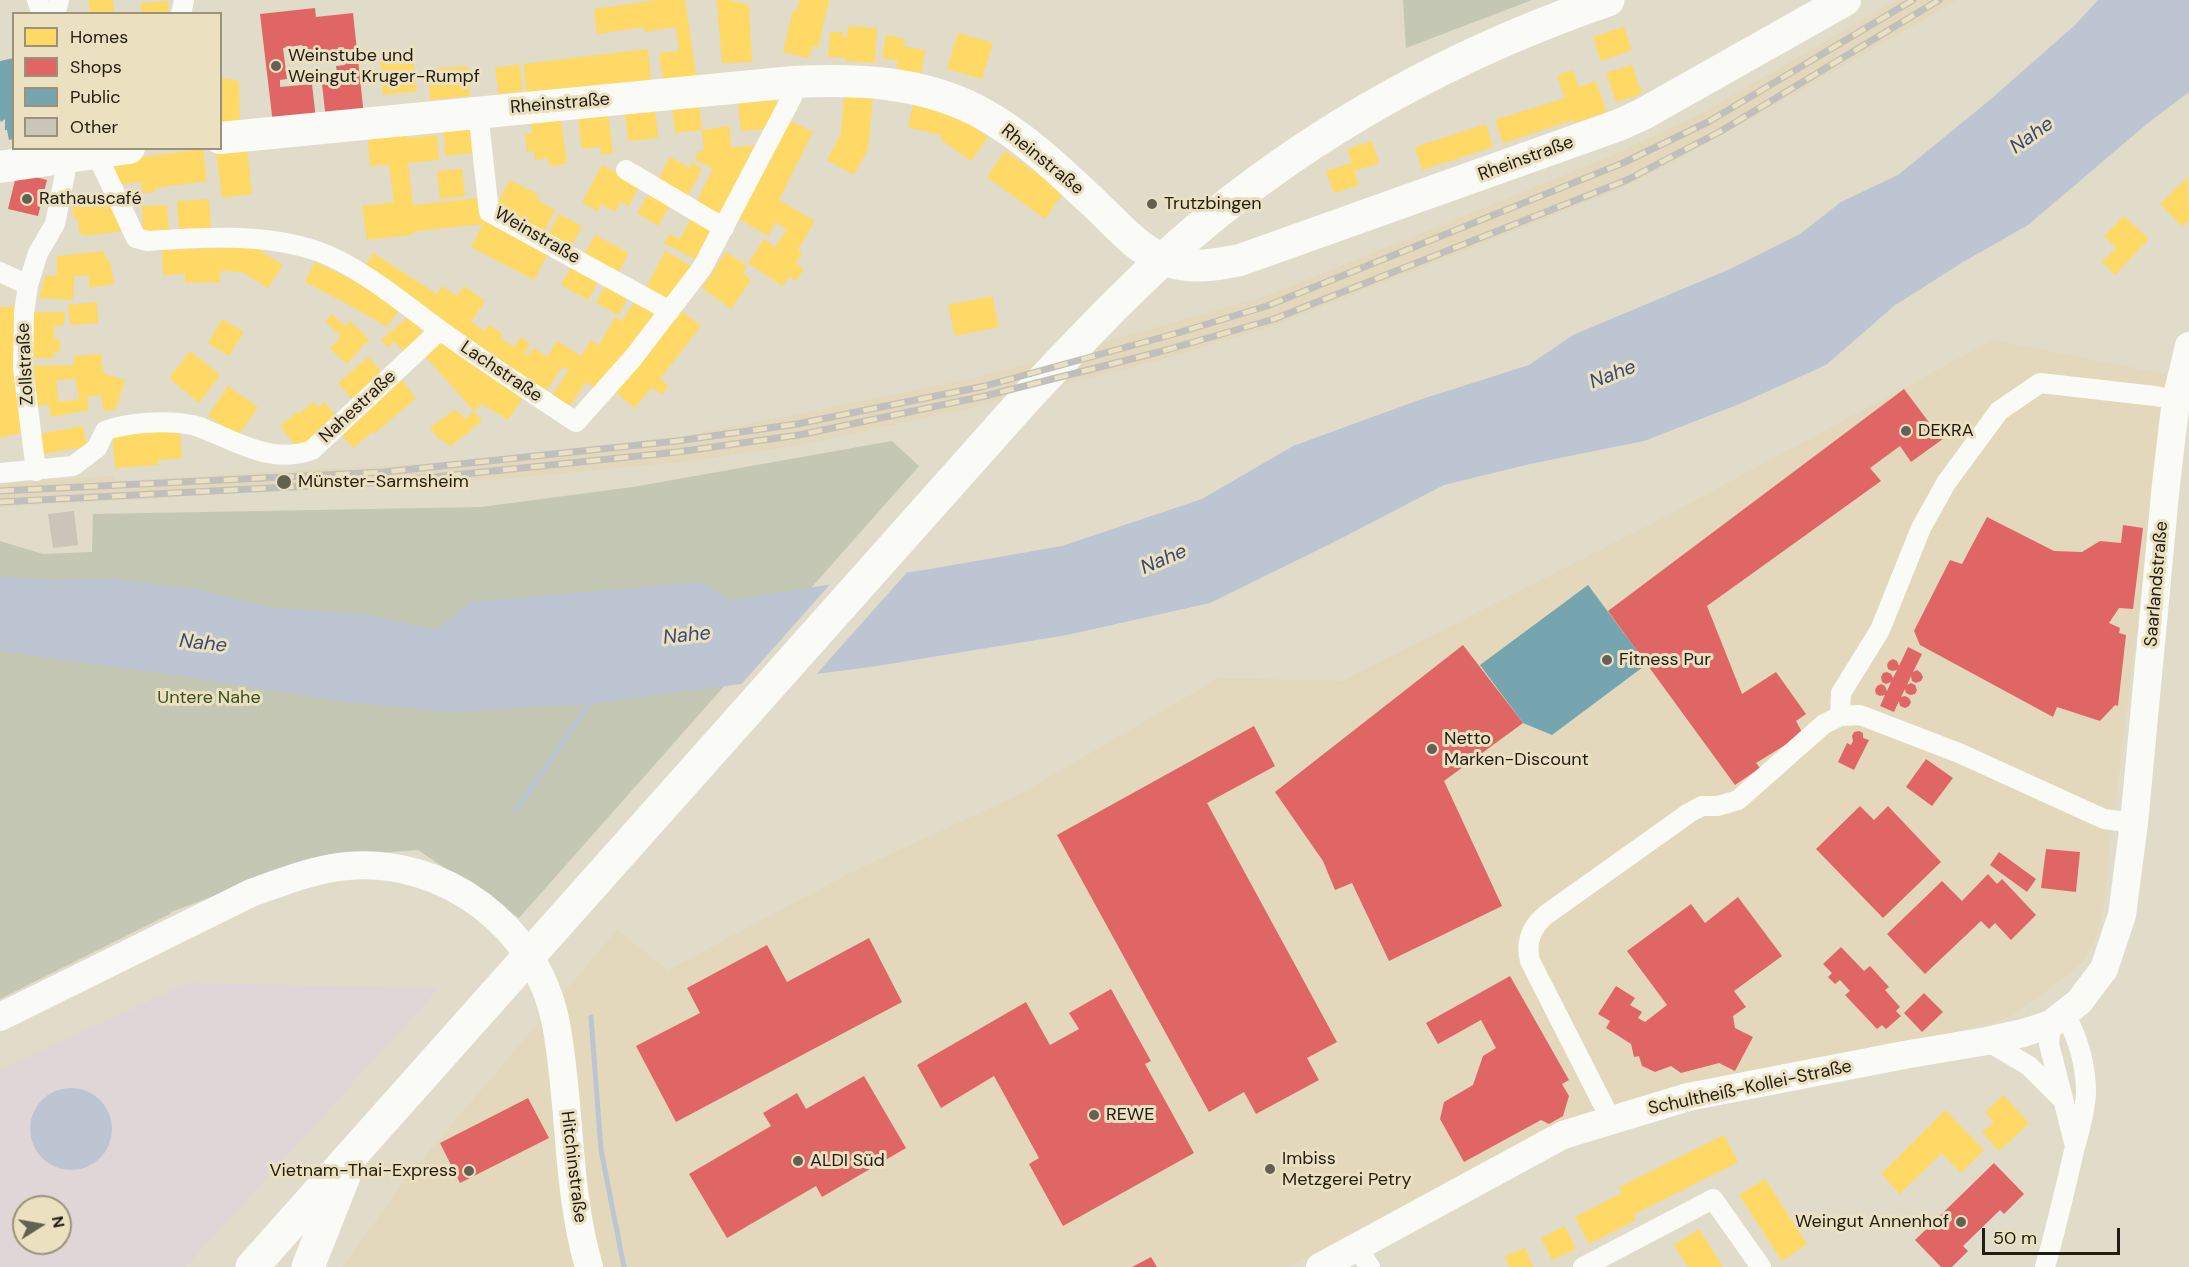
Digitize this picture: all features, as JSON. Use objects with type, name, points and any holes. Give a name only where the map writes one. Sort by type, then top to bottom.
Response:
[{"type":"highway","points":[[252,1267],[1027,397],[1152,269],[1240,194],[1297,152],[1401,89],[1505,39],[1608,0]]},
{"type":"highway","points":[[308,1267],[352,1156]]},
{"type":"main road","name":"Rheinstraße","points":[[222,138],[793,82],[875,81],[943,96],[975,110],[1010,130],[1044,157],[1138,245],[1166,261],[1191,267],[1211,266],[1240,260],[1619,125],[1643,114],[1845,0]]},
{"type":"main road","points":[[0,167],[109,150]]},
{"type":"main road","name":"Saarlandstraße","points":[[2058,1019],[2079,1002],[2104,969],[2122,915],[2134,823],[2166,484],[2176,400],[2189,346]]},
{"type":"main road","name":"Hitchinstraße","points":[[0,1017],[251,893],[295,878],[329,868],[357,865],[384,866],[423,874],[453,887],[481,904],[512,934],[525,951],[544,985],[556,1023],[572,1174],[589,1267]]},
{"type":"main road","name":"Schultheiß-Kollei-Straße","points":[[1320,1267],[1363,1257],[1563,1135],[1688,1097],[1988,1041],[2058,1019]]},
{"type":"street","name":"Lachstraße","points":[[79,153],[136,238],[148,241],[232,238],[288,244],[318,252],[374,282],[440,330],[576,422],[633,358],[702,268],[792,97],[793,82]]},
{"type":"street","name":"Weinstraße","points":[[478,112],[489,212],[670,311]]},
{"type":"street","name":"Zollstraße","points":[[36,471],[23,368],[22,337],[28,285],[38,253],[55,224],[65,174],[79,153]]},
{"type":"street","points":[[626,170],[724,228]]},
{"type":"street","points":[[0,272],[28,285]]},
{"type":"street","name":"Nahestraße","points":[[0,473],[73,466],[97,448],[105,431],[117,426],[158,423],[194,425],[256,452],[285,456],[312,450],[440,330]]},
{"type":"street","points":[[1840,716],[1841,693],[1880,630],[1921,528],[1946,483],[1999,411],[2040,383],[2176,400]]},
{"type":"street","points":[[1611,1120],[1530,960],[1529,936],[1532,930],[1547,914],[1689,813],[1702,806],[1718,806],[1738,800],[1824,724],[1840,716],[1860,715],[1959,753],[2104,819],[2134,823]]},
{"type":"street","points":[[2045,1267],[2085,1111],[2086,1091],[2080,1051],[2073,1029],[2058,1019],[2049,1044],[2075,1148]]},
{"type":"street","points":[[1988,1041],[2029,1066],[2062,1100]]},
{"type":"street","points":[[1583,1267],[1713,1199],[1761,1267]]},
{"type":"shaded area","points":[[1897,0],[1958,0],[1630,185],[1276,325],[1160,360],[984,405],[802,445],[683,462],[510,478],[0,507],[0,483],[113,476],[116,481],[433,463],[676,437],[984,376],[1267,296],[1616,154],[1700,114]]},
{"type":"shaded area","points":[[1993,340],[2170,375],[2099,932],[2081,964],[2037,998],[2003,1020],[1919,1040],[1686,1086],[1396,1210],[1288,1267],[343,1267],[403,1182],[617,930],[668,970],[852,872],[1018,795],[1219,678],[1342,681],[1655,522]]},
{"type":"shaded area","points":[[188,983],[439,988],[186,1267],[0,1267],[0,1070]]},
{"type":"green space","points":[[1403,0],[1532,0],[1406,48]]},
{"type":"green space","name":"Untere Nahe","points":[[892,441],[919,466],[519,918],[418,850],[316,858],[171,912],[0,999],[0,541],[43,554],[92,552],[93,514],[481,507],[633,487]]},
{"type":"water","name":"Nahe","points":[[2098,0],[2189,0],[2189,92],[2148,123],[2028,225],[1963,262],[1894,306],[1826,365],[1742,403],[1644,441],[1530,464],[1444,485],[1210,603],[1067,635],[877,666],[590,704],[451,712],[345,702],[190,677],[0,651],[0,576],[49,580],[114,579],[195,589],[270,607],[368,615],[436,630],[471,602],[700,582],[730,600],[1062,546],[1202,499],[1293,446],[1419,400],[1529,365],[1573,335],[1730,269],[1800,234],[1841,202],[1898,175],[1991,99],[2075,25]]},
{"type":"water","points":[[71,1088],[87,1091],[100,1100],[109,1113],[112,1129],[109,1145],[100,1158],[87,1167],[71,1170],[55,1167],[42,1158],[33,1145],[30,1129],[33,1113],[42,1100],[55,1091]]},
{"type":"pier","points":[[910,569],[813,678],[738,688],[833,581]]},
{"type":"building: Homes","points":[[89,0],[113,0],[114,12],[90,12]]},
{"type":"building: Homes","points":[[657,0],[685,0],[696,75],[663,80],[659,53],[679,51],[676,27],[645,32],[644,27],[597,34],[594,9]]},
{"type":"building: Homes","points":[[717,0],[729,0],[749,5],[752,62],[722,63]]},
{"type":"building: Homes","points":[[800,0],[829,0],[818,48],[812,46],[809,58],[783,52],[793,10],[797,11]]},
{"type":"building: Homes","points":[[168,1],[169,12],[142,12],[141,3]]},
{"type":"building: Homes","points":[[848,26],[877,28],[875,63],[828,57],[830,32],[843,32],[842,37],[847,37]]},
{"type":"building: Homes","points":[[1624,27],[1632,50],[1601,61],[1593,37]]},
{"type":"building: Homes","points":[[958,33],[993,43],[982,79],[947,69]]},
{"type":"building: Homes","points":[[886,35],[905,39],[903,46],[925,50],[921,73],[896,69],[898,61],[882,58]]},
{"type":"building: Homes","points":[[648,49],[651,80],[527,95],[523,64]]},
{"type":"building: Homes","points":[[413,56],[417,91],[383,95],[380,60]]},
{"type":"building: Homes","points":[[519,64],[523,91],[499,94],[495,68]]},
{"type":"building: Homes","points":[[1632,65],[1642,94],[1616,102],[1606,73]]},
{"type":"building: Homes","points":[[468,66],[470,96],[430,100],[428,69]]},
{"type":"building: Homes","points":[[1573,70],[1579,87],[1596,81],[1607,112],[1574,123],[1573,120],[1503,143],[1495,120],[1565,98],[1557,76]]},
{"type":"building: Homes","points":[[222,78],[239,81],[240,125],[222,126]]},
{"type":"building: Homes","points":[[844,96],[873,98],[868,149],[854,175],[827,160],[841,134]]},
{"type":"building: Homes","points":[[771,97],[779,105],[767,129],[741,131],[738,100]]},
{"type":"building: Homes","points":[[699,103],[702,130],[675,133],[672,107]]},
{"type":"building: Homes","points":[[913,105],[957,116],[988,137],[971,161],[940,139],[943,136],[908,127]]},
{"type":"building: Homes","points":[[655,109],[658,138],[628,141],[625,113]]},
{"type":"building: Homes","points":[[608,114],[613,153],[601,155],[600,147],[582,149],[578,118]]},
{"type":"building: Homes","points":[[785,118],[813,132],[779,200],[815,221],[798,250],[802,253],[796,263],[804,269],[796,281],[789,277],[782,286],[748,263],[764,239],[775,247],[787,230],[776,222],[768,236],[738,218],[757,186],[753,184]]},
{"type":"building: Homes","points":[[561,120],[567,164],[549,166],[548,158],[535,160],[534,151],[527,152],[525,134],[532,134],[531,123]]},
{"type":"building: Homes","points":[[1486,124],[1493,147],[1422,170],[1415,147]]},
{"type":"building: Homes","points":[[729,126],[731,148],[755,145],[720,215],[696,203],[713,168],[695,160],[699,151],[704,151],[702,130]]},
{"type":"building: Homes","points":[[472,127],[475,153],[445,156],[443,130]]},
{"type":"building: Homes","points":[[405,130],[406,138],[437,135],[439,160],[408,163],[413,205],[481,198],[484,224],[417,231],[410,235],[367,240],[362,206],[394,202],[389,165],[370,166],[367,133]]},
{"type":"building: Homes","points":[[1372,141],[1379,163],[1354,171],[1359,185],[1334,193],[1326,171],[1352,163],[1347,149]]},
{"type":"building: Homes","points":[[247,148],[252,194],[222,198],[216,152]]},
{"type":"building: Homes","points":[[203,150],[207,181],[155,188],[155,192],[143,193],[141,182],[113,185],[110,161]]},
{"type":"building: Homes","points":[[1005,151],[1064,192],[1045,219],[987,177]]},
{"type":"building: Homes","points":[[670,157],[690,168],[692,163],[702,169],[688,195],[658,179]]},
{"type":"building: Homes","points":[[602,165],[640,185],[629,206],[620,202],[615,212],[601,204],[597,211],[582,202]]},
{"type":"building: Homes","points":[[462,169],[465,196],[440,199],[437,171]]},
{"type":"building: Homes","points":[[2188,177],[2189,220],[2183,227],[2160,204]]},
{"type":"building: Homes","points":[[510,180],[539,195],[537,199],[555,210],[544,232],[496,206]]},
{"type":"building: Homes","points":[[650,192],[671,204],[658,226],[637,213]]},
{"type":"building: Homes","points":[[110,196],[125,228],[122,231],[85,236],[80,233],[78,220],[74,218],[71,203],[75,199],[84,197],[88,200]]},
{"type":"building: Homes","points":[[209,199],[211,231],[179,233],[177,201]]},
{"type":"building: Homes","points":[[167,205],[169,233],[143,234],[142,206]]},
{"type":"building: Homes","points":[[559,214],[582,226],[571,247],[548,234]]},
{"type":"building: Homes","points":[[487,216],[550,250],[534,280],[471,247]]},
{"type":"building: Homes","points":[[2124,216],[2149,239],[2115,275],[2102,262],[2116,248],[2104,236]]},
{"type":"building: Homes","points":[[691,218],[715,230],[699,261],[664,243],[669,234],[680,239]]},
{"type":"building: Homes","points":[[595,235],[629,253],[618,274],[584,255]]},
{"type":"building: Homes","points":[[256,248],[283,265],[268,288],[242,272],[220,271],[220,282],[185,283],[185,274],[163,275],[162,250]]},
{"type":"building: Homes","points":[[103,251],[111,266],[114,284],[89,288],[89,276],[74,276],[73,300],[39,298],[46,275],[57,276],[57,256]]},
{"type":"building: Homes","points":[[665,251],[695,268],[672,302],[646,288]]},
{"type":"building: Homes","points":[[726,252],[747,266],[743,273],[751,280],[731,309],[702,288]]},
{"type":"building: Homes","points":[[373,253],[437,294],[442,286],[457,296],[464,286],[485,301],[471,322],[485,331],[489,325],[503,334],[500,338],[514,347],[521,337],[530,344],[524,353],[528,356],[534,348],[547,357],[557,341],[581,356],[591,340],[599,345],[615,317],[622,321],[635,300],[662,315],[596,389],[586,382],[569,407],[551,396],[569,370],[562,367],[545,393],[363,269]]},
{"type":"building: Homes","points":[[315,262],[349,278],[400,309],[387,327],[305,282]]},
{"type":"building: Homes","points":[[572,265],[599,280],[588,300],[561,285]]},
{"type":"building: Homes","points":[[606,284],[628,296],[619,315],[596,303]]},
{"type":"building: Homes","points":[[992,296],[999,327],[955,336],[948,305]]},
{"type":"building: Homes","points":[[97,302],[98,323],[70,325],[68,305]]},
{"type":"building: Homes","points":[[0,307],[17,307],[25,432],[0,438]]},
{"type":"building: Homes","points":[[680,310],[701,326],[660,379],[669,386],[662,395],[652,387],[635,408],[616,393]]},
{"type":"building: Homes","points":[[34,312],[65,312],[64,325],[54,326],[54,339],[60,339],[60,352],[54,352],[54,358],[31,358]]},
{"type":"building: Homes","points":[[332,314],[345,326],[350,321],[369,339],[347,364],[330,349],[341,336],[325,321]]},
{"type":"building: Homes","points":[[409,316],[424,334],[404,352],[394,341],[388,347],[381,340]]},
{"type":"building: Homes","points":[[222,319],[244,332],[229,356],[208,343]]},
{"type":"building: Homes","points":[[444,338],[462,358],[465,355],[524,396],[508,420],[482,404],[474,411],[424,355]]},
{"type":"building: Homes","points":[[190,351],[220,375],[199,403],[169,378]]},
{"type":"building: Homes","points":[[101,354],[103,373],[125,380],[116,409],[104,411],[101,395],[87,397],[89,410],[51,417],[48,404],[37,406],[31,366],[74,365],[74,356]],"holes":[[[75,378],[79,399],[59,402],[56,381]]]},
{"type":"building: Homes","points":[[368,357],[382,372],[352,399],[338,383]]},
{"type":"building: Homes","points":[[400,378],[416,398],[374,434],[372,432],[353,448],[338,431]]},
{"type":"building: Homes","points":[[228,386],[258,407],[238,436],[208,416]]},
{"type":"building: Homes","points":[[313,402],[318,407],[324,402],[337,416],[299,449],[280,426]]},
{"type":"building: Homes","points":[[455,409],[465,419],[474,411],[482,421],[451,446],[438,438],[430,428]]},
{"type":"building: Homes","points":[[83,426],[87,446],[44,454],[40,434]]},
{"type":"building: Homes","points":[[180,430],[182,458],[158,460],[159,465],[115,468],[112,435]]},
{"type":"building: Homes","points":[[2003,1095],[2029,1123],[1999,1151],[1982,1132],[1994,1122],[1985,1112]]},
{"type":"building: Homes","points":[[1945,1110],[1984,1150],[1961,1173],[1942,1153],[1900,1194],[1881,1174]]},
{"type":"building: Homes","points":[[1724,1135],[1738,1162],[1633,1215],[1636,1220],[1589,1244],[1575,1217],[1622,1193],[1619,1187]]},
{"type":"building: Homes","points":[[1765,1179],[1807,1244],[1782,1261],[1739,1195]]},
{"type":"building: Homes","points":[[1565,1226],[1576,1249],[1552,1260],[1541,1238]]},
{"type":"building: Homes","points":[[1699,1229],[1723,1267],[1688,1267],[1674,1245]]},
{"type":"building: Homes","points":[[1525,1248],[1533,1267],[1509,1267],[1505,1256]]},
{"type":"building: Shops","name":"Weinstube und Weingut Kruger-Rumpf","points":[[315,8],[316,17],[353,13],[364,116],[326,120],[321,75],[337,73],[336,66],[345,65],[343,54],[304,58],[302,45],[283,48],[287,79],[280,80],[280,87],[312,84],[316,119],[273,124],[260,14]]},
{"type":"building: Shops","points":[[17,172],[47,180],[38,216],[8,209]]},
{"type":"building: Shops","points":[[1904,389],[1931,425],[1936,422],[1947,436],[1911,462],[1900,446],[1870,468],[1881,481],[1707,606],[1742,694],[1776,672],[1806,714],[1796,721],[1803,734],[1756,763],[1760,768],[1735,785],[1608,611]]},
{"type":"building: Shops","points":[[1987,517],[2054,551],[2082,552],[2100,541],[2121,543],[2123,525],[2143,528],[2133,609],[2119,608],[2109,623],[2120,628],[2119,633],[2126,635],[2118,706],[2115,705],[2100,721],[2057,707],[2053,717],[1920,645],[1914,631],[1950,560],[1962,564]]},
{"type":"building: Shops","points":[[1463,645],[1523,723],[1444,781],[1502,906],[1389,961],[1352,883],[1335,890],[1323,861],[1275,792]]},
{"type":"building: Shops","points":[[1908,647],[1922,654],[1913,672],[1917,670],[1923,677],[1916,683],[1912,681],[1911,676],[1907,685],[1911,683],[1915,685],[1917,690],[1915,694],[1910,695],[1905,689],[1901,697],[1909,698],[1911,702],[1905,708],[1900,706],[1899,701],[1894,712],[1880,706],[1885,695],[1876,694],[1875,690],[1881,684],[1887,691],[1891,682],[1886,684],[1882,682],[1881,677],[1887,672],[1893,678],[1897,670],[1888,669],[1887,665],[1893,659],[1899,666]]},
{"type":"building: Shops","points":[[1254,726],[1275,766],[1207,803],[1337,1042],[1307,1058],[1319,1080],[1256,1114],[1244,1092],[1209,1112],[1057,835]]},
{"type":"building: Shops","points":[[1854,732],[1863,733],[1863,738],[1869,740],[1854,770],[1838,762],[1847,743],[1851,745]]},
{"type":"building: Shops","points":[[1926,759],[1953,778],[1932,806],[1906,787]]},
{"type":"building: Shops","points":[[1860,806],[1874,820],[1888,806],[1941,862],[1883,918],[1816,849]]},
{"type":"building: Shops","points":[[2046,849],[2080,852],[2076,892],[2041,888]]},
{"type":"building: Shops","points":[[1999,852],[2036,879],[2027,892],[1990,865]]},
{"type":"building: Shops","points":[[1988,874],[1997,884],[2002,879],[2036,915],[2011,940],[1995,923],[1989,929],[1981,921],[1925,974],[1887,934],[1942,881],[1962,901]]},
{"type":"building: Shops","points":[[1738,897],[1782,956],[1734,991],[1746,1007],[1733,1016],[1735,1028],[1753,1037],[1735,1071],[1719,1063],[1681,1073],[1671,1066],[1655,1072],[1642,1066],[1639,1056],[1634,1057],[1631,1044],[1606,1028],[1610,1021],[1598,1014],[1616,986],[1635,998],[1630,1005],[1642,1012],[1638,1018],[1645,1022],[1667,1005],[1627,951],[1691,904],[1705,923]]},
{"type":"building: Shops","points":[[869,938],[902,1002],[676,1122],[636,1046],[700,1013],[687,988],[767,945],[787,982]]},
{"type":"building: Shops","points":[[1841,947],[1864,971],[1870,966],[1889,987],[1885,990],[1900,1007],[1896,1011],[1901,1016],[1886,1029],[1882,1025],[1877,1029],[1845,995],[1850,991],[1840,980],[1835,984],[1828,977],[1832,973],[1823,964]]},
{"type":"building: Shops","points":[[1510,976],[1569,1080],[1562,1084],[1569,1096],[1563,1116],[1549,1124],[1541,1120],[1464,1162],[1440,1119],[1444,1102],[1473,1085],[1483,1056],[1496,1048],[1481,1020],[1438,1044],[1426,1023]]},
{"type":"building: Shops","name":"REWE","points":[[1111,989],[1151,1061],[1145,1064],[1194,1153],[1063,1226],[1029,1164],[1039,1158],[994,1076],[941,1108],[917,1065],[1026,1002],[1050,1045],[1079,1029],[1069,1013]]},
{"type":"building: Shops","points":[[1924,993],[1943,1012],[1922,1032],[1904,1013]]},
{"type":"building: Shops","name":"ALDI Süd","points":[[864,1076],[906,1148],[822,1197],[816,1186],[727,1238],[689,1174],[771,1126],[763,1113],[797,1093],[806,1109]]},
{"type":"building: Shops","points":[[528,1098],[549,1138],[460,1183],[440,1143]]},
{"type":"building: Shops","name":"Weingut Annenhof","points":[[1994,1163],[2024,1194],[2004,1214],[2000,1210],[1963,1246],[1968,1251],[1952,1267],[1941,1267],[1915,1240]]},
{"type":"building: Shops","points":[[1151,1257],[1157,1267],[1132,1267]]},
{"type":"building: Public","points":[[12,58],[12,139],[9,140],[7,130],[5,130],[5,119],[1,122],[0,120],[0,61]]},
{"type":"building: Public","points":[[1588,585],[1647,664],[1552,735],[1523,723],[1480,665]]},
{"type":"building: Other","points":[[74,511],[78,545],[53,548],[48,514]]},
{"type":"waterway","points":[[516,810],[592,700]]},
{"type":"waterway","points":[[591,1017],[601,1150],[624,1267]]},
{"type":"railway","points":[[0,491],[384,472],[677,441],[797,424],[985,386],[1267,306],[1623,163],[1708,122],[1913,0]]},
{"type":"railway","points":[[0,502],[386,482],[677,452],[799,435],[985,396],[1159,352],[1274,319],[1627,180],[1721,131],[1939,0]]},
{"type":"place","name":"Weinstube und Weingut Kruger-Rumpf","points":[[276,66]]},
{"type":"place","name":"Rathauscafé","points":[[27,199]]},
{"type":"place","name":"Trutzbingen","points":[[1152,204]]},
{"type":"place","name":"DEKRA","points":[[1906,431]]},
{"type":"place","name":"Münster-Sarmsheim","points":[[284,482]]},
{"type":"place","name":"Fitness Pur","points":[[1607,660]]},
{"type":"place","name":"Netto Marken-Discount","points":[[1432,749]]},
{"type":"place","name":"REWE","points":[[1094,1115]]},
{"type":"place","name":"ALDI Süd","points":[[798,1161]]},
{"type":"place","name":"Imbiss Metzgerei Petry","points":[[1270,1169]]},
{"type":"place","name":"Vietnam-Thai-Express","points":[[469,1171]]},
{"type":"place","name":"Weingut Annenhof","points":[[1961,1222]]}]
